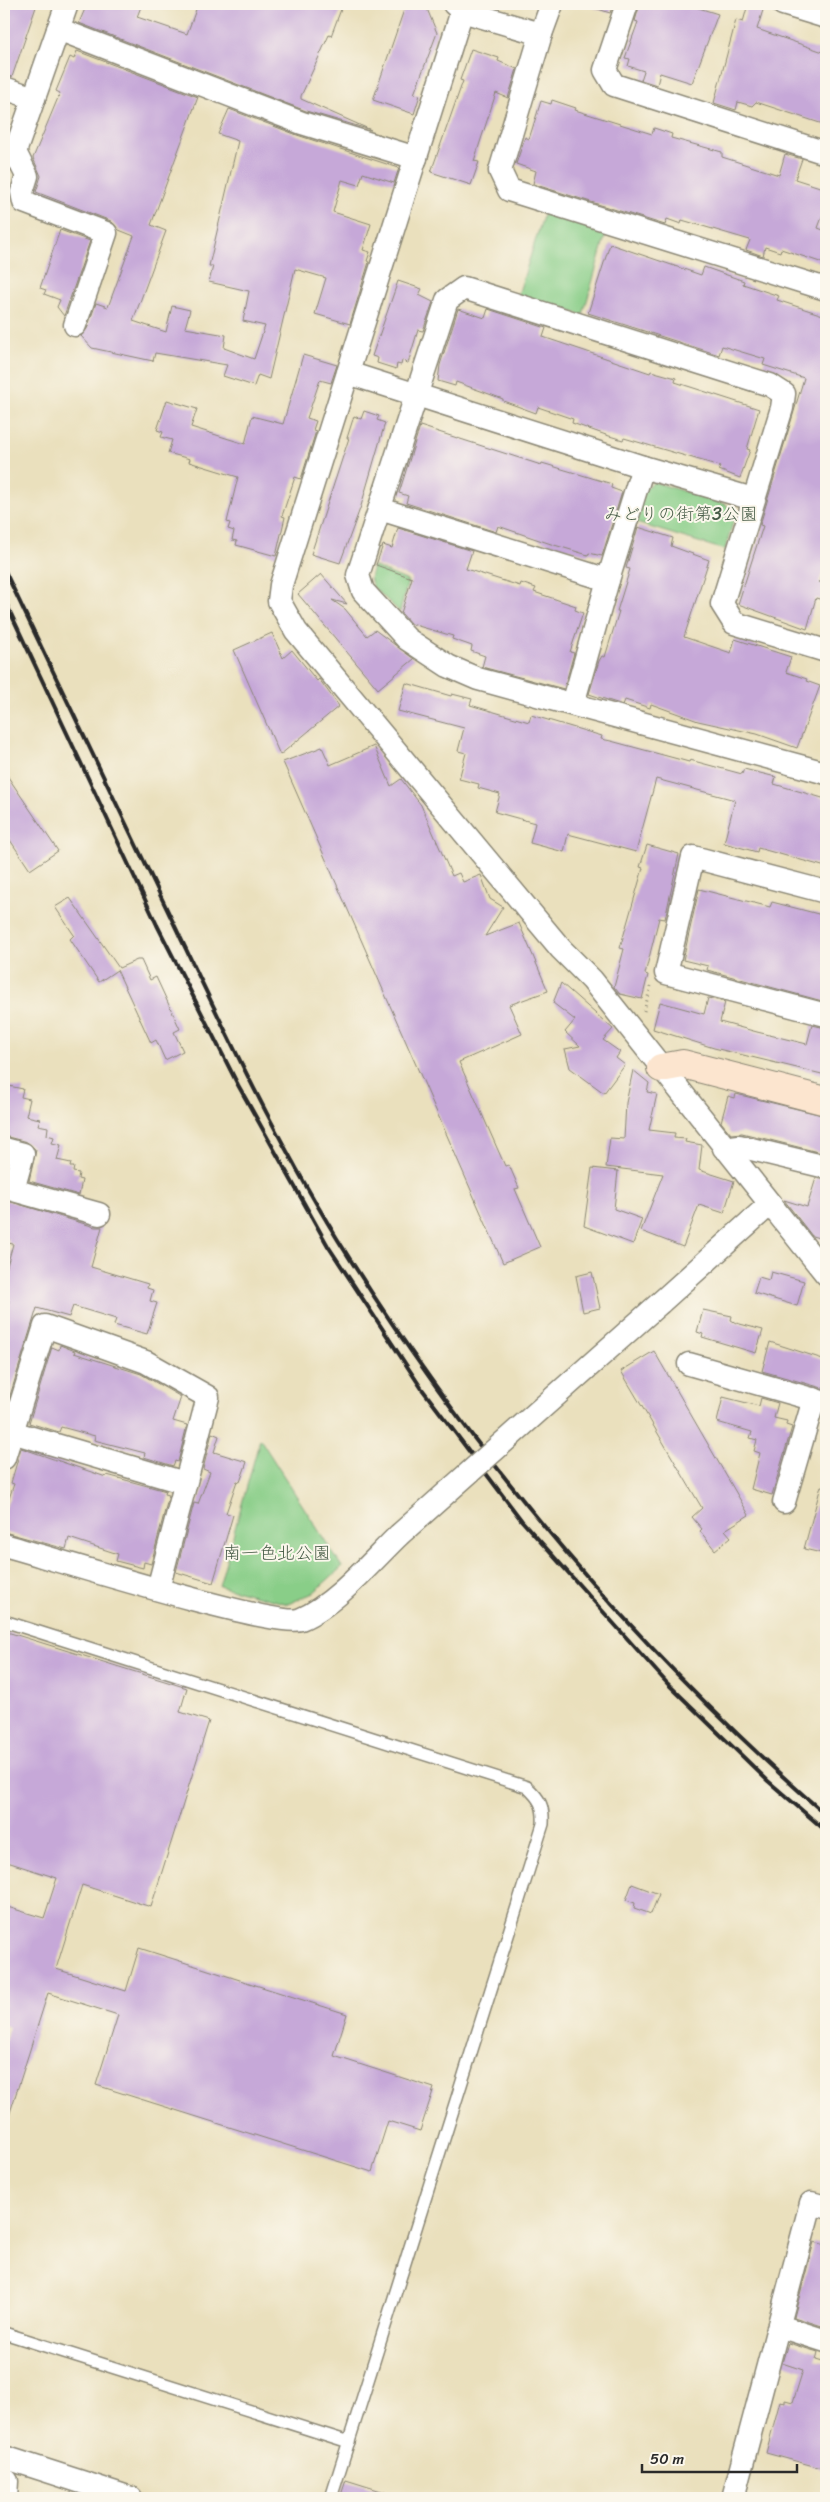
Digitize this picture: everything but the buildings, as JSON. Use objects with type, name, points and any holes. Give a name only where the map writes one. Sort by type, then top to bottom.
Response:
[{"type":"street","points":[[67,4],[15,152],[27,176],[22,192],[24,202],[106,233],[74,325]]},
{"type":"street","points":[[552,4],[500,171],[509,190],[826,289]]},
{"type":"street","points":[[627,4],[605,70],[614,85],[826,153]]},
{"type":"street","points":[[783,4],[826,17]]},
{"type":"street","points":[[542,34],[458,7],[416,158],[281,585],[279,601],[296,631],[561,948],[592,980],[660,1068],[826,1274]]},
{"type":"street","points":[[58,29],[302,123],[416,158]]},
{"type":"street","points":[[4,88],[34,98]]},
{"type":"street","points":[[825,646],[734,623],[722,604],[782,408],[784,394],[770,385],[464,288],[446,300],[358,575],[363,591],[407,639],[448,666],[478,679],[826,773]]},
{"type":"street","points":[[348,373],[643,468],[753,499]]},
{"type":"street","points":[[574,704],[608,580],[643,468]]},
{"type":"street","points":[[380,509],[608,580]]},
{"type":"street","points":[[826,892],[694,857],[666,973],[826,1015]]},
{"type":"street","points":[[660,1068],[683,1064],[826,1101]]},
{"type":"street","points":[[724,1148],[739,1146],[826,1167]]},
{"type":"street","points":[[4,1149],[23,1154],[13,1190],[99,1214]]},
{"type":"street","points":[[4,1545],[158,1589],[264,1616],[300,1620],[326,1604],[399,1535],[770,1204]]},
{"type":"street","points":[[4,1458],[46,1326],[146,1362],[208,1397],[158,1589]]},
{"type":"street","points":[[689,1364],[820,1401],[784,1502]]},
{"type":"street","points":[[12,1432],[186,1483]]},
{"type":"street","points":[[733,2498],[811,2203],[826,2207]]},
{"type":"street","points":[[779,2326],[826,2340]]},
{"type":"street","points":[[4,2457],[131,2498]]},
{"type":"lane","points":[[4,1621],[527,1787],[539,1798],[544,1810],[543,1824],[331,2498]]},
{"type":"lane","points":[[4,2333],[349,2442]]},
{"type":"path","points":[[631,1030],[643,1012],[651,984],[666,973]]},
{"type":"green space","points":[[546,207],[608,226],[583,315],[518,295]]},
{"type":"green space","name":"みどりの街第3公園","points":[[654,482],[727,505],[734,519],[725,550],[633,522],[642,491]]},
{"type":"green space","points":[[373,566],[408,581],[400,612],[373,587],[370,578]]},
{"type":"green space","name":"南一色北公園","points":[[260,1439],[342,1567],[313,1593],[288,1604],[219,1586]]},
{"type":"railway","points":[[4,569],[252,1084],[315,1202],[389,1319],[444,1397],[501,1472],[561,1546],[623,1617],[688,1685],[826,1815]]},
{"type":"railway","points":[[4,599],[157,925],[238,1085],[328,1246],[422,1389],[522,1521],[667,1683],[768,1781],[826,1831]]}]
